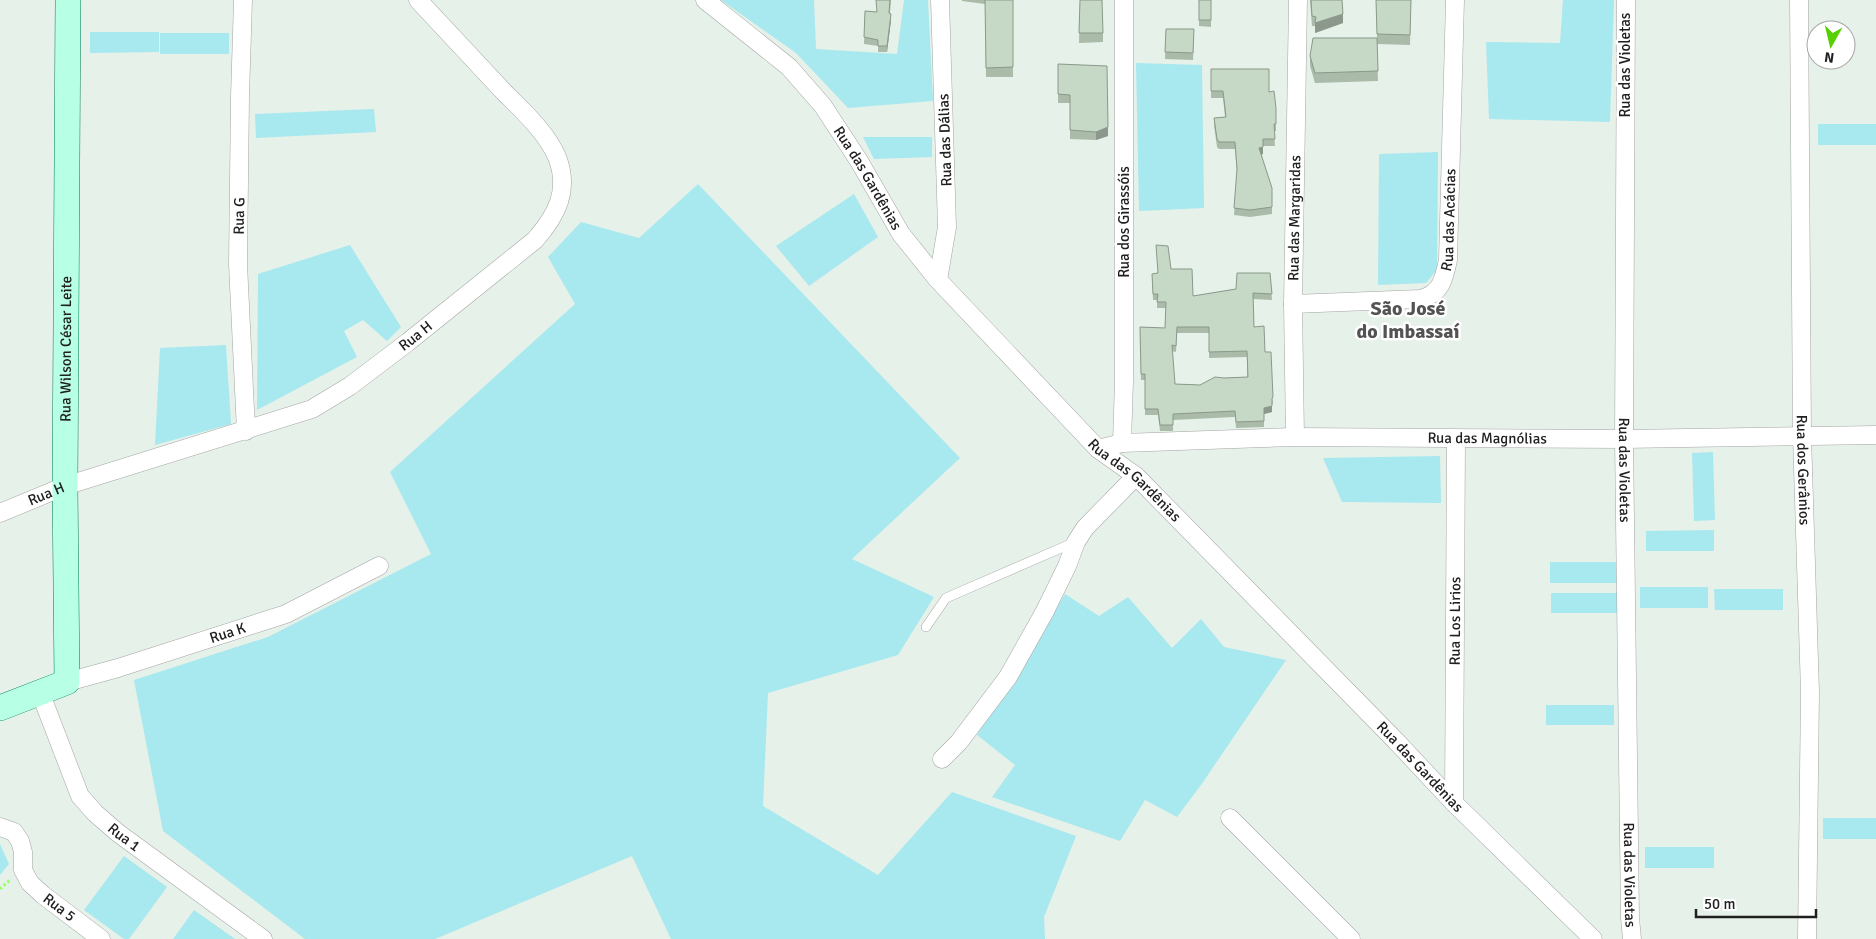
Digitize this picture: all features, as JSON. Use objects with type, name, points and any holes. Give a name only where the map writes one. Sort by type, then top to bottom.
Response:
[{"type":"street","name":"Rua Wilson César Leite","points":[[54,687],[65,486],[68,0]]},
{"type":"street","name":"Rua G","points":[[243,0],[238,264],[246,431]]},
{"type":"street","name":"Rua H","points":[[0,513],[65,486],[312,409],[350,386],[408,342],[536,240],[551,222],[560,203],[561,178],[557,156],[537,126],[418,0]]},
{"type":"street","name":"Rua das Gardênias","points":[[705,0],[789,67],[822,106],[859,160],[901,234],[938,280],[1098,448],[1136,476],[1396,740],[1454,803],[1593,939]]},
{"type":"street","name":"Rua das Dálias","points":[[938,280],[947,227],[940,0]]},
{"type":"street","name":"Rua dos Girassóis","points":[[1122,443],[1124,381],[1124,0]]},
{"type":"street","name":"Rua das Margaridas","points":[[1294,437],[1293,304],[1298,0]]},
{"type":"street","name":"Rua das Acácias","points":[[1293,304],[1420,299],[1436,293],[1442,284],[1448,260],[1454,0]]},
{"type":"street","name":"Rua das Violetas","points":[[1626,0],[1624,439],[1630,918],[1632,939]]},
{"type":"street","name":"Rua dos Gerânios","points":[[1799,0],[1802,436],[1810,692],[1807,939]]},
{"type":"street","name":"Rua das Magnólias","points":[[1098,448],[1122,443],[1294,437],[1624,439],[1876,435]]},
{"type":"street","name":"Rua Los Lirios","points":[[1454,803],[1456,439]]},
{"type":"street","points":[[942,759],[959,742],[1008,677],[1045,611],[1067,566],[1076,542],[1085,528],[1136,476]]},
{"type":"street","name":"Rua K","points":[[0,708],[54,687],[286,614],[379,566]]},
{"type":"street","name":"Rua 1","points":[[54,687],[80,796],[118,833],[263,939]]},
{"type":"street","points":[[1230,818],[1351,939]]},
{"type":"street","name":"Rua 5","points":[[0,827],[14,832],[20,841],[23,870],[30,883],[101,939]]},
{"type":"lane","points":[[926,627],[946,598],[1076,542]]},
{"type":"shaded area","points":[[721,0],[814,0],[816,49],[897,54],[904,0],[928,0],[933,101],[848,108],[796,53]]},
{"type":"shaded area","points":[[1563,0],[1614,0],[1610,122],[1489,119],[1486,42],[1560,43]]},
{"type":"shaded area","points":[[90,32],[159,32],[159,52],[90,53]]},
{"type":"shaded area","points":[[160,33],[229,33],[229,54],[160,54]]},
{"type":"shaded area","points":[[1136,63],[1202,65],[1204,208],[1139,211]]},
{"type":"shaded area","points":[[374,109],[376,132],[256,138],[255,114]]},
{"type":"shaded area","points":[[1818,124],[1876,124],[1876,145],[1818,145]]},
{"type":"shaded area","points":[[863,137],[932,137],[932,157],[874,159]]},
{"type":"shaded area","points":[[1438,152],[1437,270],[1426,283],[1378,285],[1379,154]]},
{"type":"shaded area","points":[[698,184],[960,458],[852,559],[934,597],[898,655],[768,693],[763,806],[878,875],[952,792],[1076,836],[1044,917],[1045,939],[671,939],[632,856],[435,939],[305,939],[163,831],[134,680],[268,637],[431,554],[390,472],[575,304],[548,257],[581,222],[639,238]]},
{"type":"shaded area","points":[[854,194],[878,237],[809,286],[776,246]]},
{"type":"shaded area","points":[[350,245],[401,327],[387,341],[363,320],[344,331],[357,357],[257,410],[258,274]]},
{"type":"shaded area","points":[[226,345],[231,424],[155,445],[160,348]]},
{"type":"shaded area","points":[[1713,452],[1715,520],[1694,521],[1692,453]]},
{"type":"shaded area","points":[[1440,456],[1441,503],[1342,502],[1323,458]]},
{"type":"shaded area","points":[[1714,530],[1714,551],[1646,551],[1646,531]]},
{"type":"shaded area","points":[[1550,562],[1618,562],[1618,583],[1550,583]]},
{"type":"shaded area","points":[[1640,587],[1708,587],[1708,608],[1640,608]]},
{"type":"shaded area","points":[[1714,589],[1783,589],[1783,610],[1715,610]]},
{"type":"shaded area","points":[[1551,593],[1619,593],[1620,613],[1551,613]]},
{"type":"shaded area","points":[[1065,594],[1099,616],[1128,597],[1172,648],[1201,619],[1224,647],[1286,660],[1177,817],[1145,800],[1120,841],[992,797],[1015,765],[977,735]]},
{"type":"shaded area","points":[[1546,705],[1614,705],[1614,725],[1546,725]]},
{"type":"shaded area","points":[[1823,818],[1876,818],[1876,839],[1823,839]]},
{"type":"shaded area","points":[[0,844],[9,864],[0,875]]},
{"type":"shaded area","points":[[1645,847],[1714,847],[1714,868],[1645,868]]},
{"type":"shaded area","points":[[124,856],[167,887],[129,939],[124,939],[84,910]]},
{"type":"shaded area","points":[[194,910],[235,939],[173,939]]},
{"type":"building","points":[[876,0],[890,0],[889,13],[891,14],[887,46],[878,46],[878,40],[864,37],[865,11],[877,12]]},
{"type":"building","points":[[985,0],[1013,0],[1013,67],[986,68]]},
{"type":"building","points":[[1080,0],[1102,0],[1103,33],[1079,33]]},
{"type":"building","points":[[1199,0],[1211,0],[1211,20],[1199,20]]},
{"type":"building","points":[[1311,0],[1342,0],[1343,14],[1315,23],[1316,17],[1312,16]]},
{"type":"building","points":[[1376,0],[1411,0],[1410,35],[1377,34]]},
{"type":"building","points":[[1166,29],[1194,29],[1193,53],[1165,52]]},
{"type":"building","points":[[1313,38],[1377,38],[1378,71],[1315,73],[1310,56]]},
{"type":"building","points":[[1058,64],[1107,66],[1108,127],[1096,132],[1070,130],[1070,95],[1058,94]]},
{"type":"building","points":[[1211,69],[1269,69],[1269,92],[1274,91],[1276,108],[1275,139],[1263,139],[1263,147],[1259,148],[1272,188],[1272,207],[1250,210],[1234,208],[1237,169],[1235,142],[1219,142],[1217,139],[1214,118],[1226,117],[1223,91],[1211,91]]},
{"type":"building","points":[[1156,245],[1168,246],[1171,269],[1192,269],[1193,296],[1236,289],[1237,273],[1270,273],[1272,294],[1253,293],[1254,327],[1264,326],[1265,352],[1271,352],[1273,397],[1272,406],[1264,408],[1264,421],[1236,422],[1235,411],[1173,414],[1173,425],[1160,425],[1158,409],[1145,409],[1145,374],[1141,374],[1140,327],[1165,328],[1166,302],[1157,302],[1158,294],[1153,294],[1152,274],[1158,273]],"holes":[[[1177,327],[1209,327],[1209,352],[1247,351],[1248,377],[1215,377],[1200,385],[1175,384],[1172,345],[1176,346]]]},
{"type":"district","name":"São José do Imbassaí","points":[[1408,320]]}]
